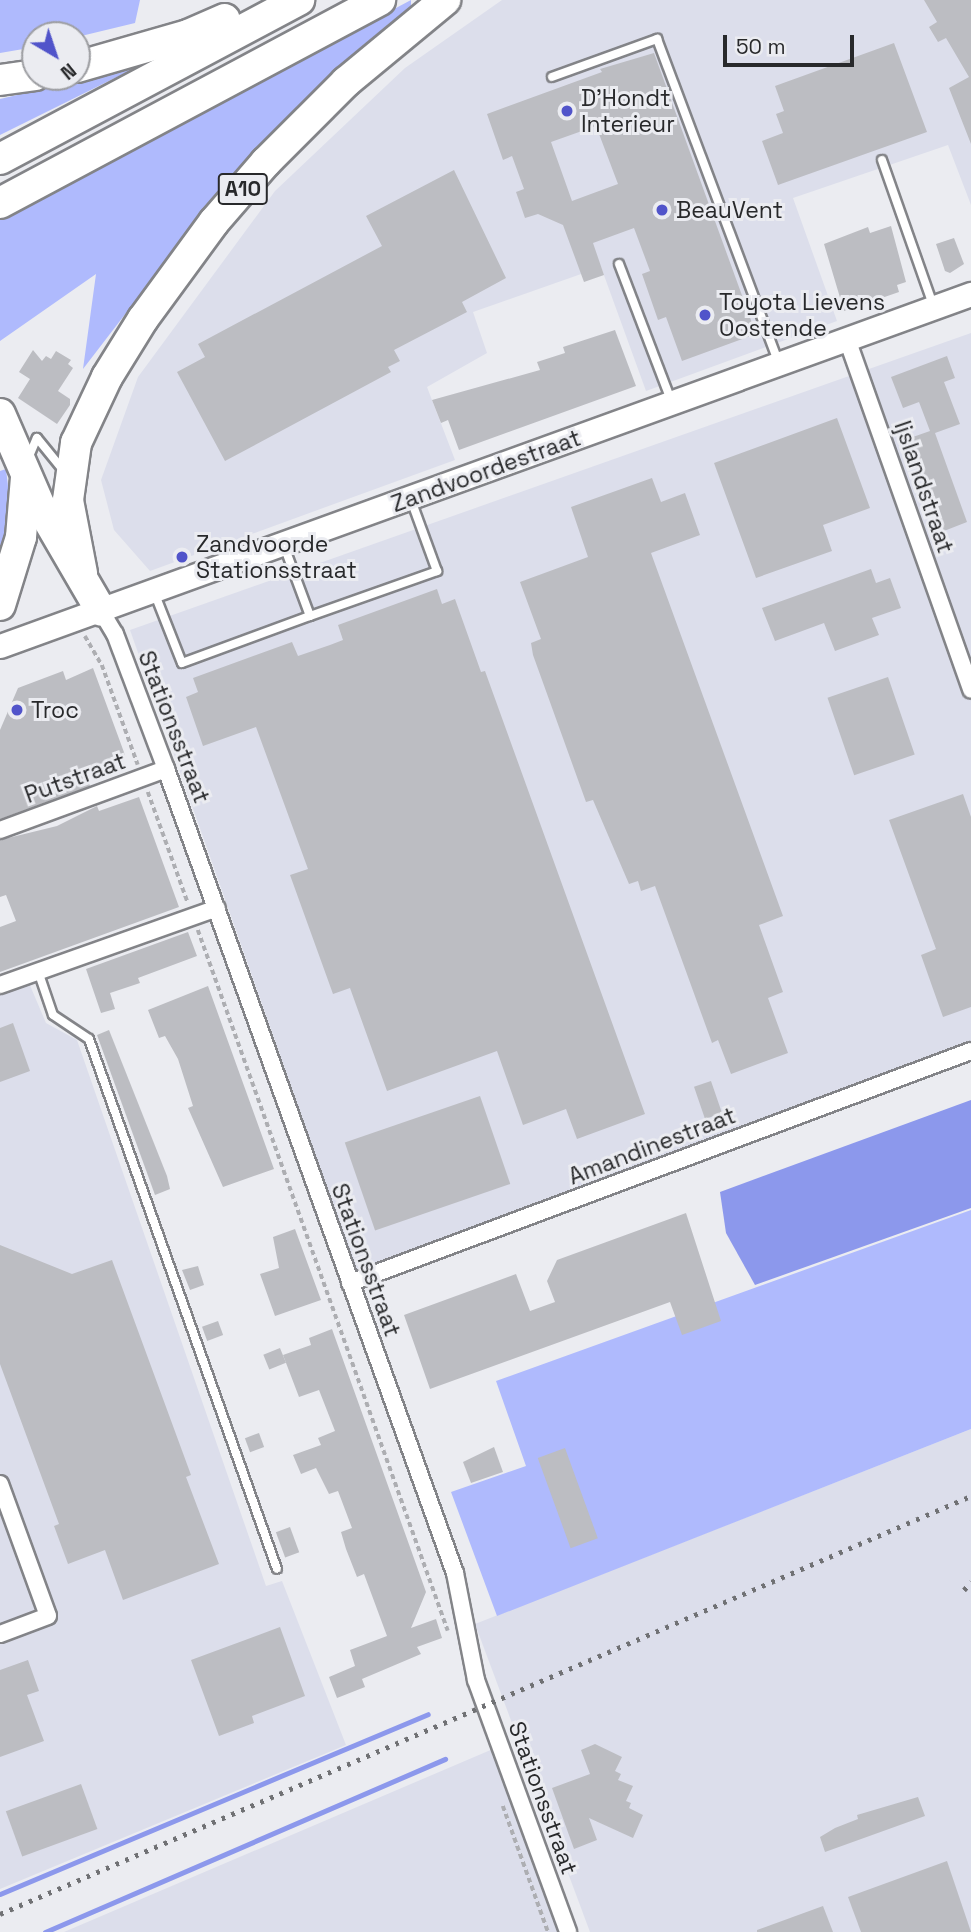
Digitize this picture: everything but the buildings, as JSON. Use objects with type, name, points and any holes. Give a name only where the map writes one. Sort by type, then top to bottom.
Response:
[{"type":"highway","points":[[91,63],[188,35],[271,0]]},
{"type":"highway","points":[[0,159],[299,0]]},
{"type":"highway","points":[[0,203],[380,0]]},
{"type":"highway","name":"A10","points":[[89,615],[68,500],[70,472],[86,416],[107,377],[214,222],[346,82],[445,0]]},
{"type":"highway","points":[[0,80],[21,77]]},
{"type":"highway","name":"A10","points":[[0,414],[61,546],[82,573]]},
{"type":"highway","points":[[0,605],[21,537],[25,470]]},
{"type":"main road","name":"Zandvoordestraat","points":[[0,646],[971,294]]},
{"type":"street","name":"Ijslandstraat","points":[[847,339],[971,690]]},
{"type":"street","name":"Stationsstraat","points":[[89,615],[115,634],[217,908],[455,1573],[476,1680],[568,1932]]},
{"type":"street","name":"Putstraat","points":[[0,830],[166,769]]},
{"type":"street","points":[[0,985],[217,908]]},
{"type":"street","name":"Amandinestraat","points":[[350,1283],[971,1051]]},
{"type":"street","points":[[0,1485],[48,1616],[0,1634]]},
{"type":"lane","points":[[552,78],[657,39],[779,363]]},
{"type":"lane","points":[[882,159],[934,307]]},
{"type":"lane","points":[[619,264],[673,402]]},
{"type":"lane","points":[[25,470],[37,438],[61,469],[70,472]]},
{"type":"lane","points":[[154,592],[182,663],[437,570],[410,498]]},
{"type":"lane","points":[[283,544],[310,616]]},
{"type":"lane","points":[[38,971],[53,1015],[89,1039],[277,1569]]},
{"type":"path","points":[[89,615],[102,665],[451,1640]]},
{"type":"path","points":[[500,1796],[548,1932]]},
{"type":"shaded area","points":[[0,0],[140,0],[135,23],[91,34],[91,21],[21,21],[21,49],[0,53]]},
{"type":"shaded area","points":[[411,0],[411,9],[292,112],[229,179],[83,369],[96,274],[0,341],[0,219]]},
{"type":"shaded area","points":[[502,0],[971,0],[971,205],[948,145],[793,198],[837,321],[646,391],[601,267],[473,312],[487,353],[427,387],[455,460],[150,571],[114,530],[101,480],[138,377],[275,191],[405,68]]},
{"type":"shaded area","points":[[137,67],[91,90],[91,78]]},
{"type":"shaded area","points":[[34,91],[89,91],[0,135],[0,99]]},
{"type":"shaded area","points":[[971,333],[971,1044],[357,1273],[130,630]]},
{"type":"shaded area","points":[[6,469],[12,521],[0,566],[0,471]]},
{"type":"shaded area","points":[[29,983],[46,1023],[77,1040],[266,1586],[282,1581],[346,1745],[0,1889],[0,994]]},
{"type":"shaded area","points":[[971,1100],[971,1208],[755,1285],[726,1233],[720,1192]]},
{"type":"shaded area","points":[[971,1210],[971,1429],[497,1616],[451,1492],[526,1466],[496,1381]]},
{"type":"shaded area","points":[[971,1429],[971,1932],[590,1932],[475,1624]]},
{"type":"shaded area","points":[[500,1746],[563,1932],[64,1932]]},
{"type":"waterway","points":[[0,1894],[428,1714]]},
{"type":"waterway","points":[[45,1932],[445,1759]]},
{"type":"railway","points":[[0,1914],[971,1496]]},
{"type":"railway","points":[[964,1590],[971,1582]]},
{"type":"place","name":"D'Hondt Interieur","points":[[567,111]]},
{"type":"place","name":"BeauVent","points":[[662,210]]},
{"type":"place","name":"Toyota Lievens Oostende","points":[[705,315]]},
{"type":"place","name":"Zandvoorde Stationsstraat","points":[[182,557]]},
{"type":"place","name":"Troc","points":[[17,710]]}]
